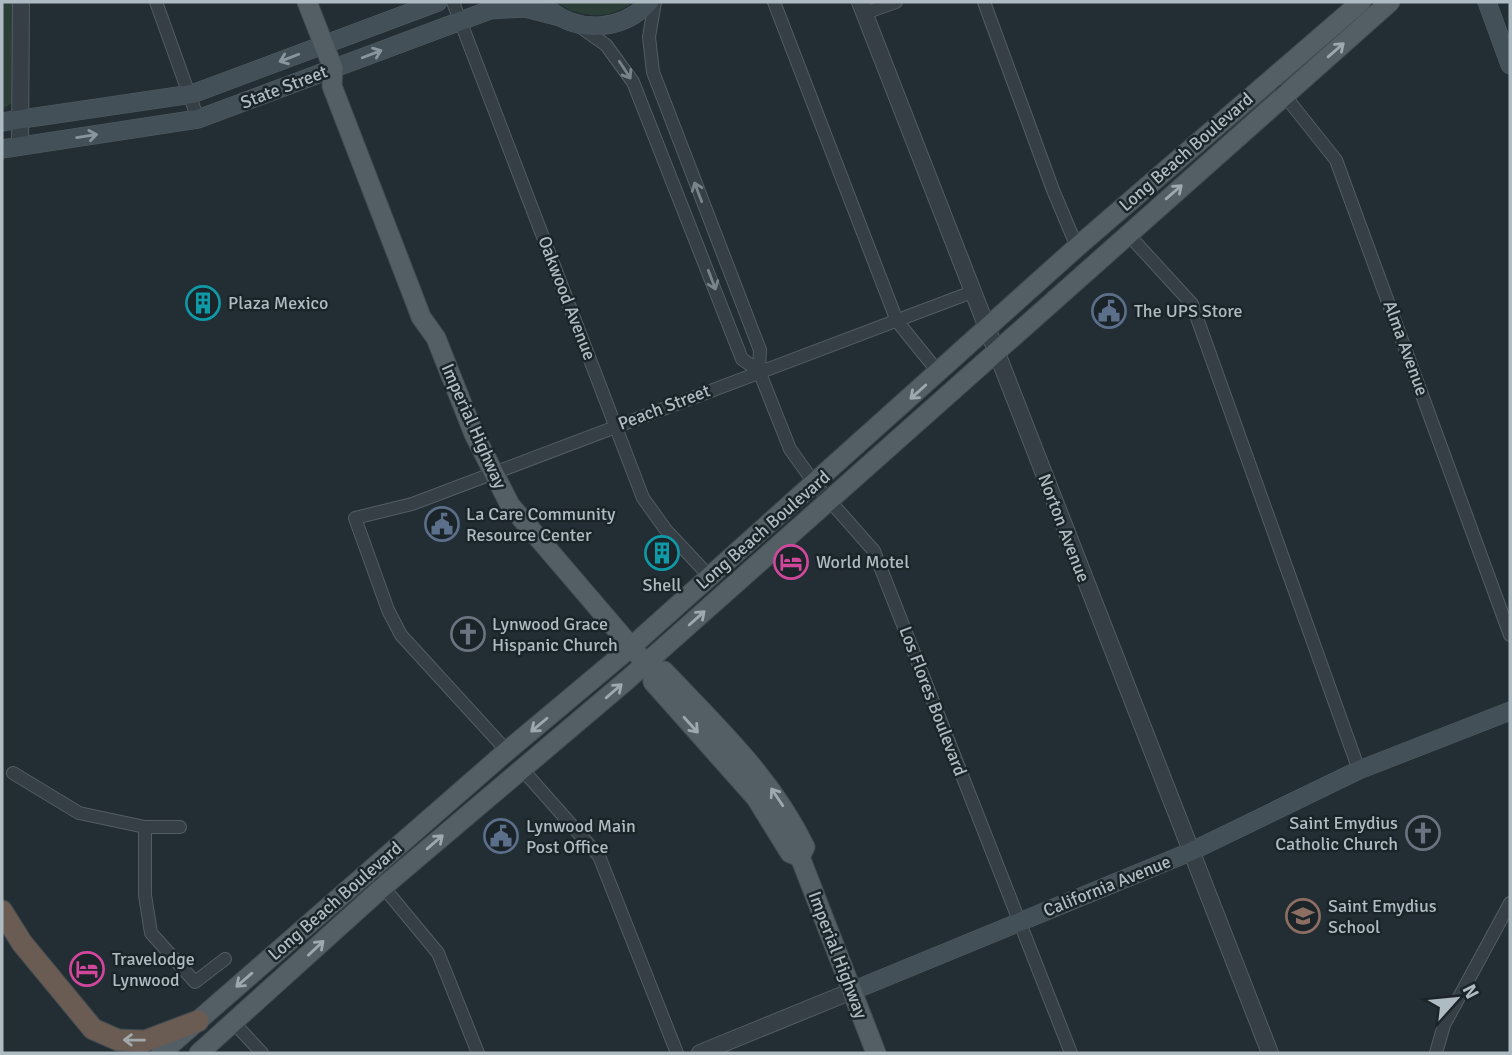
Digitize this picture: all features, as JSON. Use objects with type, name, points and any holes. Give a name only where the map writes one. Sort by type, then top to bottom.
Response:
[{"type":"highway","points":[[2,911],[22,943],[93,1029],[118,1040],[145,1041],[198,1021]]},
{"type":"main road","name":"Imperial Highway","points":[[307,2],[332,68],[344,79],[433,311],[436,338],[492,474],[524,524],[630,648],[649,667],[664,671],[761,775],[778,797],[804,848],[800,856],[876,1053]]},
{"type":"main road","name":"State Street","points":[[11,121],[192,94],[438,2]]},
{"type":"main road","points":[[541,2],[568,21]]},
{"type":"main road","name":"State Street","points":[[11,148],[198,119],[460,20],[500,9],[525,8],[599,27],[622,22],[649,2]]},
{"type":"main road","name":"Long Beach Boulevard","points":[[161,1053],[507,751],[630,648],[1077,247],[1361,2]]},
{"type":"main road","name":"Long Beach Boulevard","points":[[199,1053],[383,887],[521,768],[649,667],[829,500],[1390,2]]},
{"type":"main road","points":[[1487,2],[1510,65]]},
{"type":"main road","points":[[1127,233],[1123,225],[1148,198],[1151,183]]},
{"type":"main road","points":[[1050,304],[1051,292],[1083,260],[1077,247]]},
{"type":"main road","name":"California Avenue","points":[[852,990],[1190,852],[1360,770],[1510,711]]},
{"type":"street","points":[[11,148],[21,2]]},
{"type":"street","points":[[156,2],[192,94],[198,119]]},
{"type":"street","name":"Oakwood Avenue","points":[[453,2],[643,498],[666,530],[710,577]]},
{"type":"street","name":"Los Flores Boulevard","points":[[655,2],[649,37],[653,72],[760,350],[758,371],[790,449],[815,484],[874,551],[1071,1053]]},
{"type":"street","points":[[774,2],[897,321],[939,373]]},
{"type":"street","points":[[862,7],[896,2]]},
{"type":"street","points":[[984,2],[1053,190],[1077,247]]},
{"type":"street","name":"Norton Avenue","points":[[862,7],[1270,1053]]},
{"type":"street","name":"Los Flores Boulevard","points":[[568,21],[606,45],[633,82],[742,359],[758,371]]},
{"type":"street","name":"Alma Avenue","points":[[1270,78],[1336,160],[1510,635]]},
{"type":"street","points":[[1127,233],[1192,304],[1360,770]]},
{"type":"street","name":"Peach Street","points":[[507,751],[401,635],[388,610],[355,518],[412,504],[972,292]]},
{"type":"street","points":[[521,768],[599,856],[677,1053]]},
{"type":"street","points":[[13,773],[79,813],[145,827],[180,827]]},
{"type":"street","points":[[145,827],[145,895],[151,933],[195,982],[225,959]]},
{"type":"street","points":[[370,871],[433,945],[478,1053]]},
{"type":"street","points":[[1436,1053],[1444,1026],[1510,902]]},
{"type":"street","name":"California Avenue","points":[[700,1053],[852,990]]},
{"type":"street","points":[[234,1023],[262,1053]]},
{"type":"green space","points":[[2,2],[14,2],[13,102],[2,110]]},
{"type":"green space","points":[[557,2],[633,2],[615,12],[595,15],[575,12]]},
{"type":"place","name":"Plaza Mexico","points":[[203,303]]},
{"type":"place","name":"The UPS Store","points":[[1109,311]]},
{"type":"place","name":"La Care Community Resource Center","points":[[442,524]]},
{"type":"place","name":"Shell","points":[[662,553]]},
{"type":"place","name":"World Motel","points":[[791,562]]},
{"type":"place","name":"Lynwood Grace Hispanic Church","points":[[468,634]]},
{"type":"place","name":"Saint Emydius Catholic Church","points":[[1423,833]]},
{"type":"place","name":"Lynwood Main Post Office","points":[[501,836]]},
{"type":"place","name":"Saint Emydius School","points":[[1303,916]]},
{"type":"place","name":"Travelodge Lynwood","points":[[87,969]]}]
